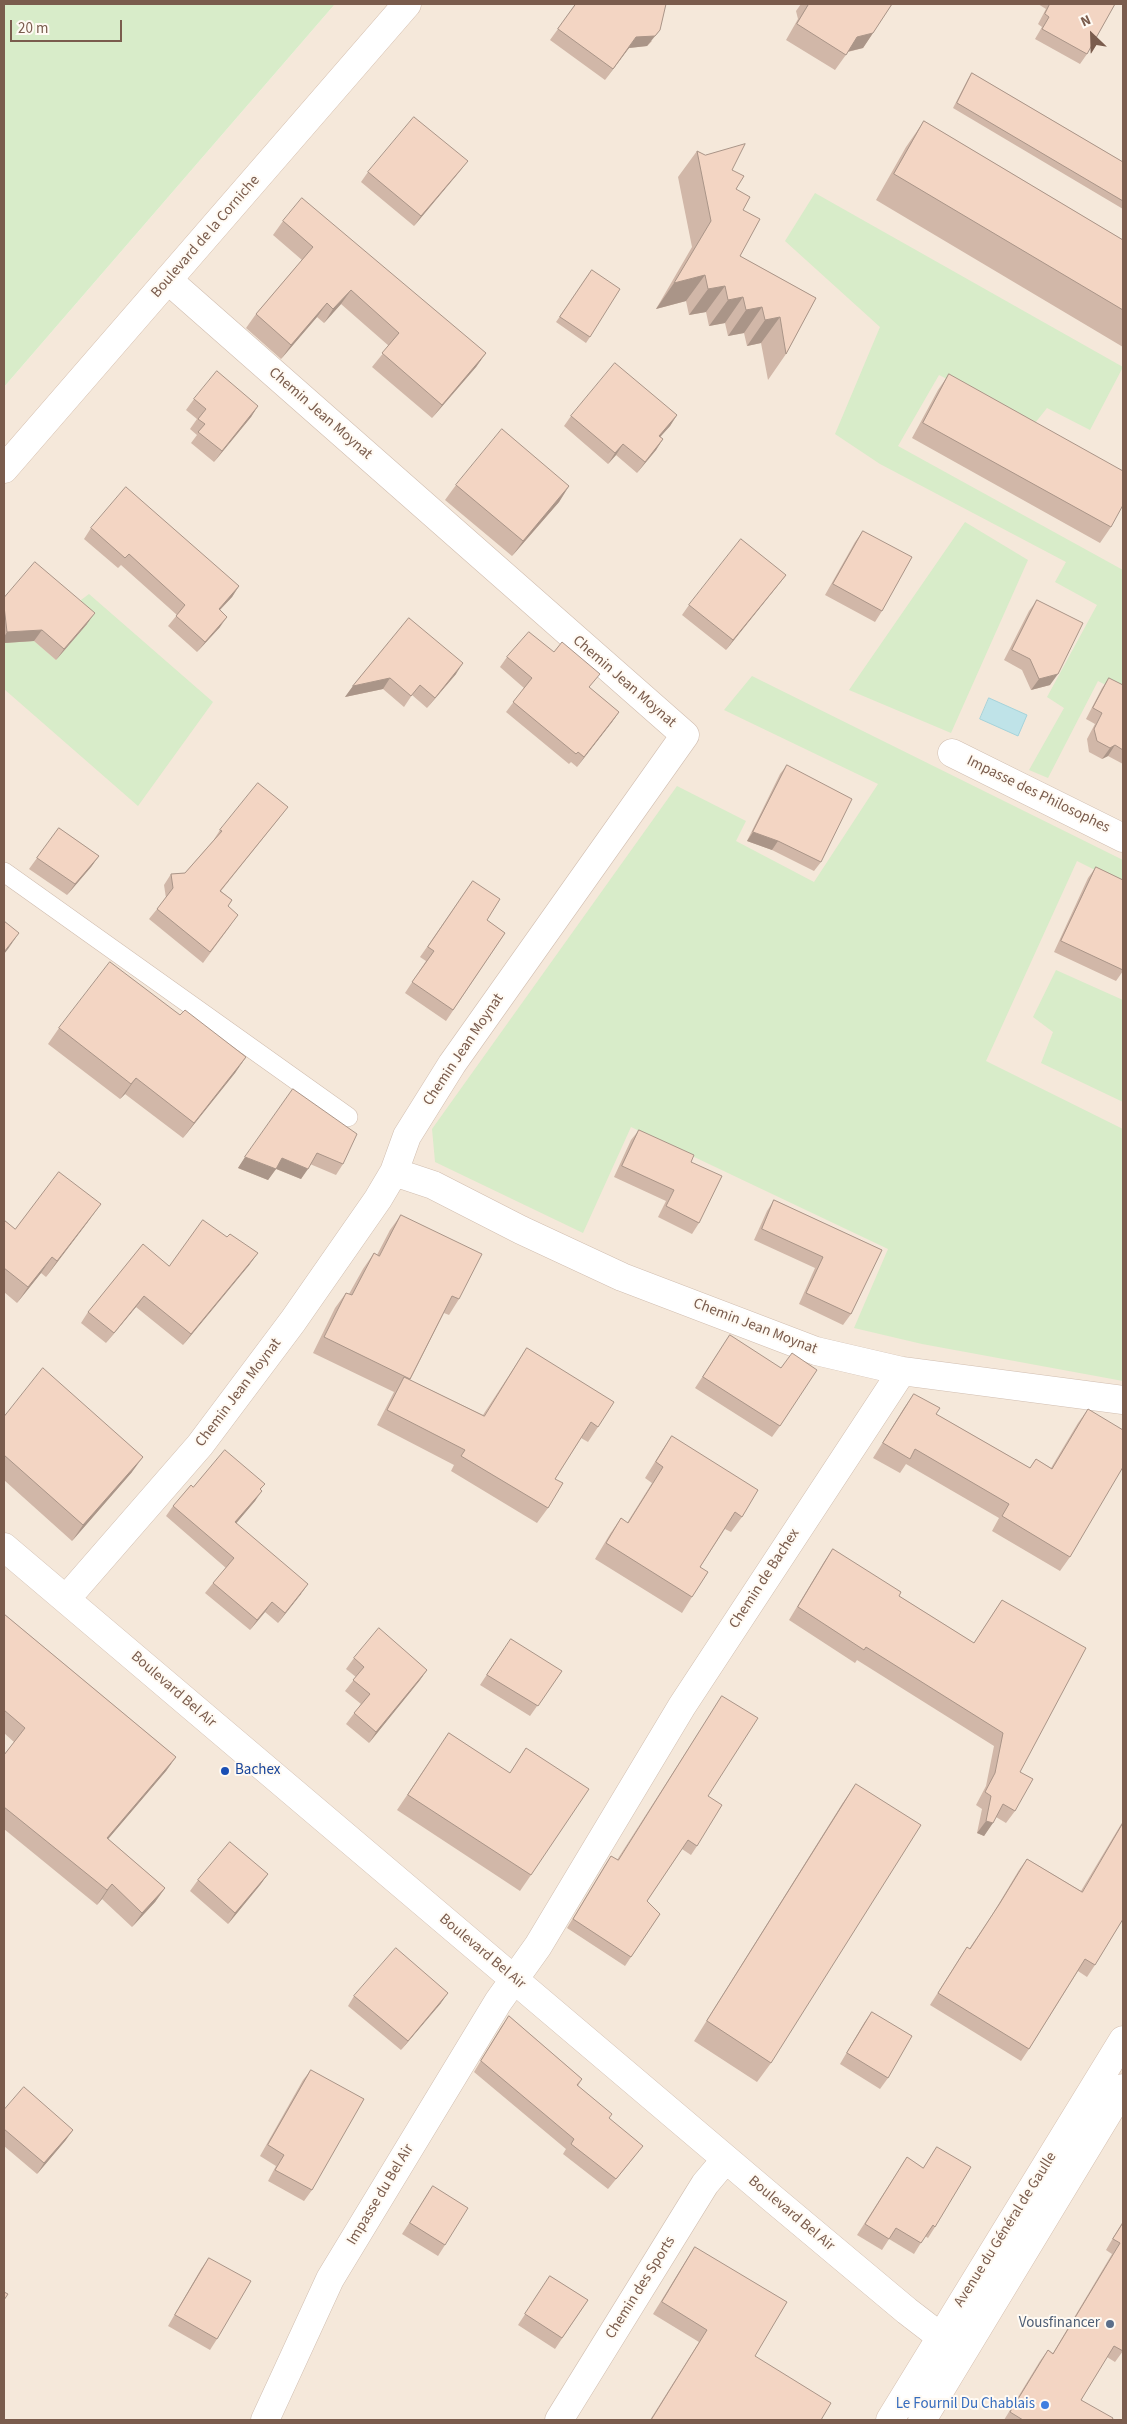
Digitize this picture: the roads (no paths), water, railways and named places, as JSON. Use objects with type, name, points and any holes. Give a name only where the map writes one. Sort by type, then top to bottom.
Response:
[{"type":"street","name":"Boulevard de la Corniche","points":[[4,469],[407,4]]},
{"type":"street","name":"Chemin Jean Moynat","points":[[66,1599],[200,1445],[293,1321],[394,1172],[407,1136],[452,1064],[685,735],[168,280]]},
{"type":"street","name":"Impasse des Philosophes","points":[[952,753],[1123,838]]},
{"type":"street","name":"Chemin Jean Moynat","points":[[394,1172],[434,1185],[521,1230],[629,1280],[816,1352],[902,1371]]},
{"type":"street","points":[[902,1371],[1123,1400]]},
{"type":"street","name":"Chemin de Bachex","points":[[514,1979],[538,1946],[682,1706],[902,1371]]},
{"type":"street","name":"Boulevard Bel Air","points":[[4,1548],[726,2159],[962,2353]]},
{"type":"street","name":"Impasse du Bel Air","points":[[265,2420],[330,2279],[498,2002],[514,1979]]},
{"type":"street","name":"Avenue du Général de Gaulle","points":[[890,2420],[1123,2040]]},
{"type":"street","name":"Avenue du Général de Gaulle","points":[[922,2420],[1123,2088]]},
{"type":"street","name":"Chemin des Sports","points":[[559,2420],[705,2184],[726,2159]]},
{"type":"lane","points":[[4,872],[348,1117]]},
{"type":"water","points":[[989,698],[1027,715],[1018,736],[980,719]]},
{"type":"place","name":"Bachex","points":[[225,1771]]},
{"type":"place","name":"Vousfinancer","points":[[1110,2324]]},
{"type":"place","name":"Le Fournil Du Chablais","points":[[1045,2405]]}]
